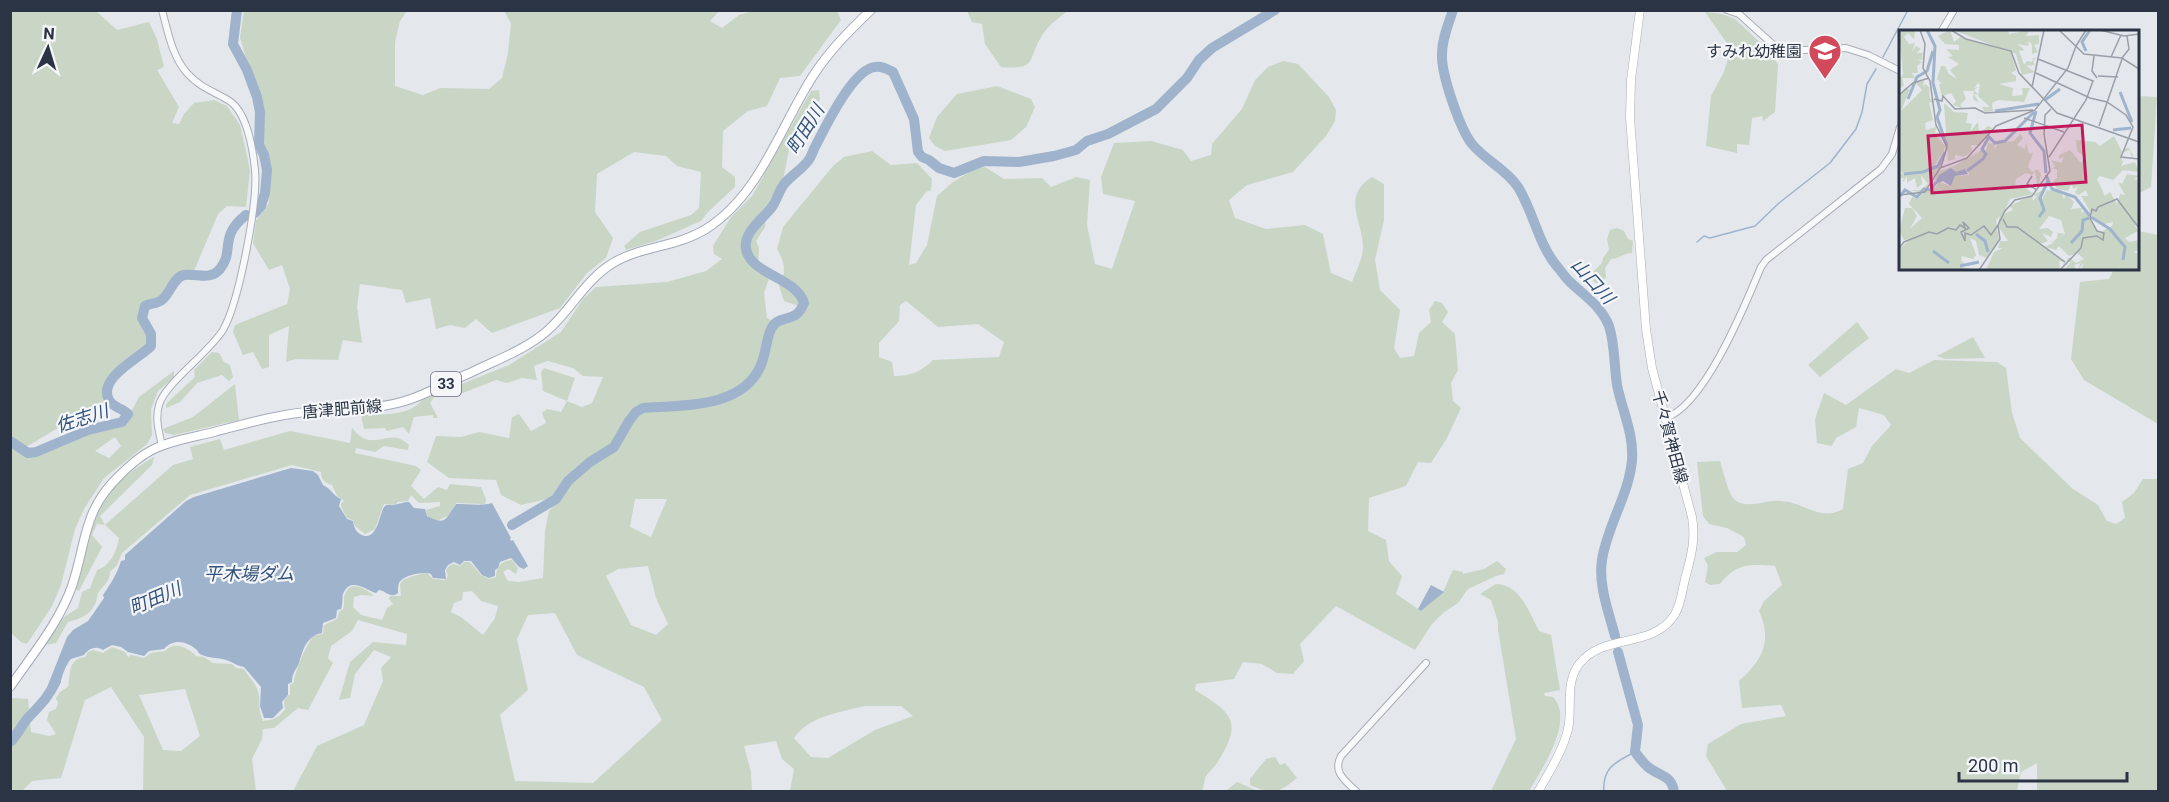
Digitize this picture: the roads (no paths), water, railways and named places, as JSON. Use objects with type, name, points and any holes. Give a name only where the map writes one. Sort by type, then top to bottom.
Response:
[{"type":"main road","name":"唐津肥前線","points":[[10,687],[52,627],[63,606],[72,586],[83,536],[95,506],[105,491],[144,454],[162,446],[290,414],[373,408],[396,404],[449,382],[532,342],[548,330],[592,279],[606,268],[622,258],[677,243],[693,236],[707,229],[734,206],[757,174],[826,57],[871,10]]},
{"type":"main road","name":"千々賀神田線","points":[[1539,792],[1567,732],[1569,689],[1579,664],[1597,649],[1655,633],[1671,620],[1678,606],[1692,553],[1695,530],[1652,368],[1646,329],[1630,118],[1631,80],[1640,10]]},
{"type":"street","points":[[162,10],[171,43],[186,72],[201,87],[230,101],[240,111],[245,122],[255,169],[253,210],[232,309],[222,330],[206,353],[167,390],[161,399],[157,417],[162,446]]},
{"type":"street","points":[[1727,10],[1739,14],[1778,49],[1784,51],[1846,48],[1868,55],[1899,70]]},
{"type":"street","points":[[1942,30],[1954,10]]},
{"type":"street","points":[[1665,418],[1679,411],[1695,393],[1724,350],[1766,260],[1881,169],[1892,154],[1899,130]]},
{"type":"street","points":[[1357,792],[1341,777],[1337,763],[1426,663]]},
{"type":"water","name":"平木場ダム","points":[[291,468],[313,471],[318,475],[323,485],[341,499],[339,506],[347,519],[353,521],[358,533],[366,536],[375,531],[386,505],[409,502],[414,508],[425,509],[427,516],[442,521],[456,504],[492,503],[511,541],[513,540],[528,566],[524,569],[519,567],[511,558],[500,562],[495,570],[495,576],[489,578],[482,575],[471,561],[464,561],[460,565],[454,562],[445,570],[446,579],[433,578],[428,573],[409,576],[401,580],[398,593],[395,595],[350,586],[343,594],[342,607],[337,610],[336,618],[323,623],[322,633],[312,637],[306,644],[293,674],[292,682],[288,684],[288,695],[282,702],[283,708],[273,718],[264,718],[260,706],[261,687],[244,667],[224,659],[204,656],[193,647],[180,642],[172,643],[164,649],[149,651],[144,656],[112,645],[103,650],[92,648],[84,655],[71,659],[56,691],[52,695],[47,691],[44,695],[67,637],[73,630],[88,621],[104,598],[103,595],[121,561],[125,560],[125,555],[186,501]]},
{"type":"water","points":[[1431,585],[1444,592],[1421,611],[1418,609]]},
{"type":"waterway","name":"佐志川","points":[[237,10],[233,44],[247,70],[257,97],[260,112],[259,145],[267,170],[265,193],[261,206],[255,213]]},
{"type":"waterway","name":"町田川","points":[[512,525],[556,499],[568,481],[590,462],[614,447],[636,412],[643,408],[710,402],[740,390],[752,379],[761,365],[771,329],[779,321],[796,314],[804,303],[792,287],[764,271],[750,258],[746,249],[748,237],[754,226],[772,207],[785,183],[809,159],[841,100],[858,77],[867,70],[880,67],[893,72],[914,119],[918,152],[939,168],[954,173],[984,161],[1019,162],[1054,156],[1076,150],[1087,141],[1108,134],[1156,109],[1187,78],[1199,60],[1212,48],[1275,10]]},
{"type":"waterway","name":"山口川","points":[[1453,10],[1442,54],[1448,87],[1467,137],[1518,187],[1550,256],[1568,280],[1602,313],[1611,333],[1617,385],[1632,450],[1627,486],[1608,535],[1601,570],[1607,608],[1615,636]]},
{"type":"waterway","points":[[1883,57],[1908,10]]},
{"type":"waterway","points":[[1697,242],[1704,236],[1710,238],[1755,226],[1779,203],[1830,163],[1856,129],[1867,84],[1876,69]]},
{"type":"waterway","name":"佐志川","points":[[10,441],[28,453],[36,452],[88,430],[122,422],[128,414],[111,403],[107,392],[114,376],[151,346],[151,334],[142,318],[145,306],[163,299],[181,276],[208,276],[216,273],[224,262],[232,230],[246,215]]},
{"type":"waterway","name":"山口川","points":[[1618,652],[1638,725],[1635,752],[1648,767],[1671,782],[1674,792]]},
{"type":"waterway","name":"町田川","points":[[10,742],[47,697],[56,681]]},
{"type":"waterway","points":[[1604,792],[1605,777],[1608,771],[1616,762],[1635,752]]},
{"type":"place","name":"すみれ幼稚園","points":[[1825,80]]}]
